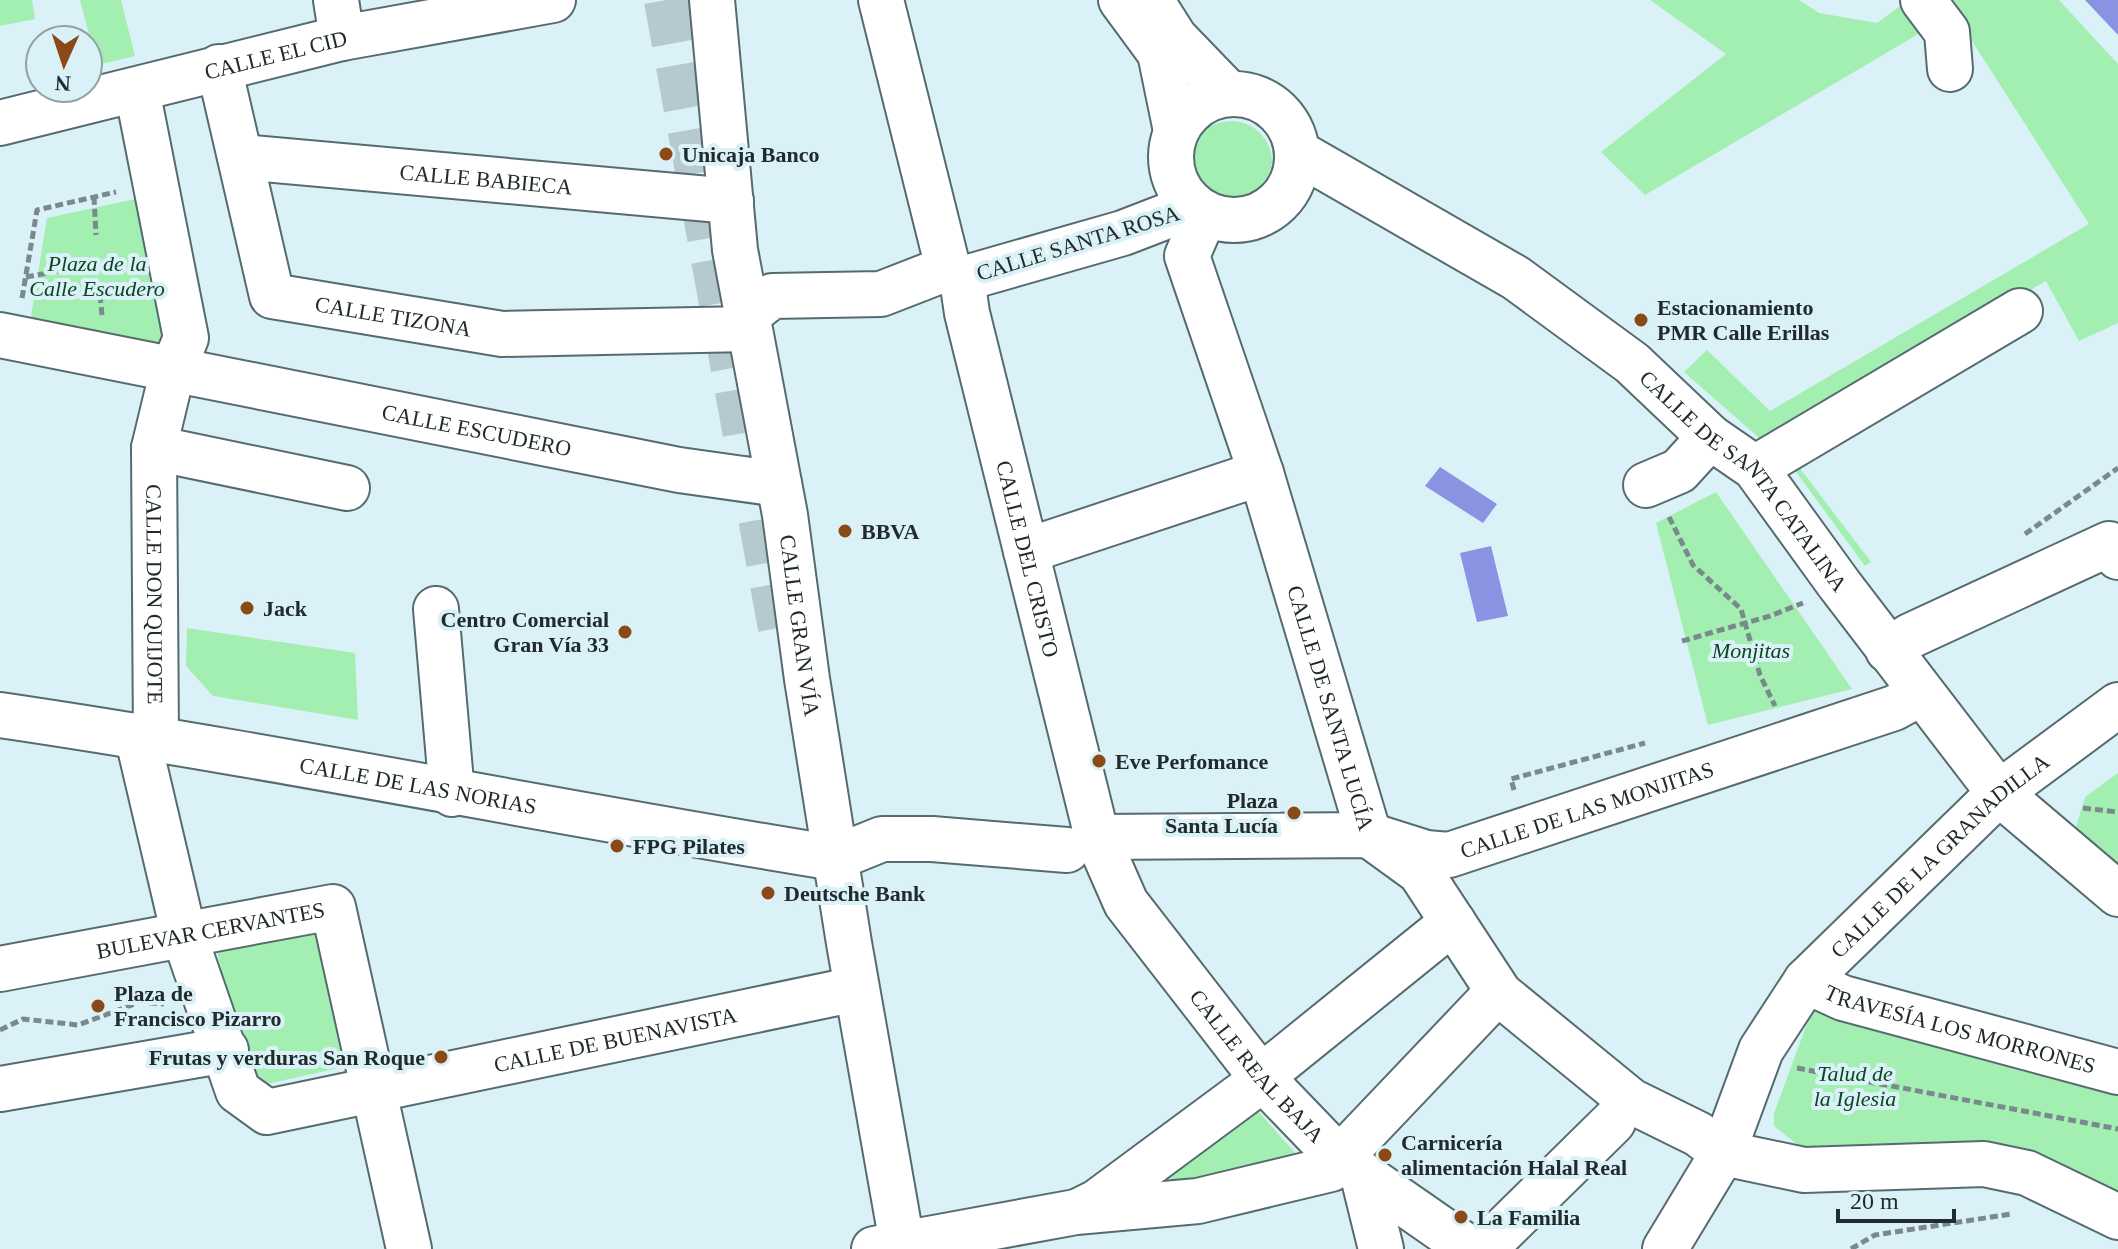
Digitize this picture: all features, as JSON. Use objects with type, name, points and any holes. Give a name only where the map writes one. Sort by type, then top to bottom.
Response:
[{"type":"street","name":"CALLE EL CID","points":[[0,123],[219,67],[339,19],[553,0]]},
{"type":"street","name":"CALLE GRAN VÍA","points":[[712,0],[731,201],[747,323],[779,484],[892,1247]]},
{"type":"street","name":"CALLE DEL CRISTO","points":[[881,0],[1026,551],[1082,844]]},
{"type":"street","points":[[1121,0],[1160,53],[1176,131]]},
{"type":"street","points":[[1151,0],[1175,38],[1229,94]]},
{"type":"street","points":[[1923,0],[1947,32],[1950,69]]},
{"type":"street","name":"CALLE TIZONA","points":[[219,67],[272,296],[502,334],[747,323]]},
{"type":"street","points":[[137,90],[186,338],[173,369]]},
{"type":"street","points":[[1176,131],[1197,105],[1229,94],[1246,95],[1277,111],[1289,125],[1297,152]]},
{"type":"street","name":"CALLE SANTA ROSA","points":[[1176,131],[1170,151],[1172,172],[1179,190],[1199,210],[1224,220],[1261,215],[1277,204],[1289,189],[1296,171],[1297,152]]},
{"type":"street","name":"CALLE DE SANTA CATALINA","points":[[1297,152],[1516,278],[1632,363],[1710,437],[1755,468],[1888,650],[1999,793],[2118,894]]},
{"type":"street","name":"CALLE BABIECA","points":[[241,157],[731,201]]},
{"type":"street","name":"CALLE SANTA ROSA","points":[[747,323],[772,296],[881,294],[1123,233],[1199,210]]},
{"type":"street","name":"CALLE DE SANTA LUCÍA","points":[[1199,210],[1187,256],[1261,473],[1369,835],[1420,872],[1500,994],[1631,1101],[1698,1134],[1723,1153]]},
{"type":"street","points":[[1755,468],[2020,311]]},
{"type":"street","name":"CALLE ESCUDERO","points":[[8,337],[679,470],[779,484]]},
{"type":"street","name":"CALLE DON QUIJOTE","points":[[173,369],[154,448],[147,737],[184,935],[211,1009]]},
{"type":"street","points":[[1655,495],[1710,437]]},
{"type":"street","name":"CALLE DON QUIJOTE","points":[[154,448],[347,488]]},
{"type":"street","points":[[1026,551],[1261,473]]},
{"type":"street","points":[[1888,650],[1910,636],[2109,544],[2118,557]]},
{"type":"street","points":[[436,609],[452,794]]},
{"type":"street","name":"CALLE DE LAS MONJITAS","points":[[835,858],[882,839],[1082,844],[1369,835],[1426,853],[1449,855],[1881,713],[1905,702],[1916,686]]},
{"type":"street","name":"CALLE DE LA GRANADILLA","points":[[1665,1249],[1723,1153],[1761,1050],[1806,981],[1999,793],[2118,705]]},
{"type":"street","name":"CALLE DE LAS NORIAS","points":[[0,715],[147,737],[452,794],[835,858]]},
{"type":"street","name":"CALLE REAL BAJA","points":[[1082,844],[1256,1083],[1332,1151],[1477,1248]]},
{"type":"street","name":"BULEVAR CERVANTES","points":[[0,969],[333,907],[374,1088]]},
{"type":"street","points":[[1076,1212],[1097,1202],[1256,1083],[1336,1021],[1453,922]]},
{"type":"street","name":"TRAVESÍA LOS MORRONES","points":[[1806,981],[1843,998],[2118,1072]]},
{"type":"street","name":"CALLE DE BUENAVISTA","points":[[211,1009],[238,1091],[267,1112],[856,989]]},
{"type":"street","points":[[892,1247],[1076,1212],[1198,1201],[1349,1163],[1490,1000]]},
{"type":"street","points":[[0,1089],[226,1050]]},
{"type":"street","points":[[374,1088],[409,1249]]},
{"type":"street","points":[[1477,1248],[1613,1122]]},
{"type":"street","points":[[1723,1153],[1804,1170],[1984,1164],[2027,1173],[2118,1217]]},
{"type":"street","points":[[1349,1163],[1381,1249]]},
{"type":"path","points":[[8,337],[26,277],[37,210],[155,183]]},
{"type":"path","points":[[94,197],[96,235]]},
{"type":"path","points":[[26,277],[69,269]]},
{"type":"path","points":[[2017,540],[2118,468]]},
{"type":"path","points":[[1655,495],[1693,565],[1741,609],[1760,675],[1771,697]]},
{"type":"path","name":"CALLE DE SANTA CATALINA","points":[[1682,641],[1745,624],[1807,601]]},
{"type":"path","name":"CALLE DE LAS MONJITAS","points":[[1514,791],[1511,779],[1658,739]]},
{"type":"path","points":[[2073,807],[2118,812]]},
{"type":"path","points":[[0,1030],[23,1019],[78,1025],[140,1002],[211,1009]]},
{"type":"path","points":[[1761,1050],[1804,1071],[1959,1096],[2118,1129]]},
{"type":"path","points":[[1851,1249],[1875,1235],[2015,1214]]},
{"type":"green space","points":[[0,0],[32,0],[35,19],[0,26]]},
{"type":"green space","points":[[80,0],[121,0],[135,56],[104,63],[104,24],[86,24]]},
{"type":"green space","points":[[1650,0],[1799,0],[1819,13],[1877,23],[1908,0],[2059,0],[2118,64],[2118,323],[2079,341],[2046,281],[1765,443],[1684,372],[1707,350],[1770,411],[2089,224],[1954,13],[1645,195],[1601,152],[1726,54]]},
{"type":"green space","points":[[1231,121],[1247,125],[1260,133],[1268,146],[1272,162],[1268,178],[1260,191],[1247,199],[1231,203],[1215,199],[1202,191],[1194,178],[1190,162],[1194,146],[1202,133],[1215,125]]},
{"type":"green space","name":"Plaza de la Calle Escudero","points":[[140,198],[165,345],[145,347],[30,323],[47,218]]},
{"type":"green space","points":[[1788,461],[1796,463],[1871,562],[1865,566]]},
{"type":"green space","name":"Monjitas","points":[[1716,492],[1852,689],[1708,725],[1656,523]]},
{"type":"green space","points":[[187,628],[355,653],[358,720],[213,696],[186,666]]},
{"type":"green space","points":[[2118,773],[2118,865],[2076,827],[2085,797]]},
{"type":"green space","points":[[321,924],[353,1065],[248,1088],[216,947]]},
{"type":"green space","name":"Talud de la Iglesia","points":[[1812,1010],[2118,1082],[2118,1193],[2041,1155],[1982,1143],[1808,1153],[1774,1126],[1774,1113]]},
{"type":"green space","points":[[1250,1102],[1297,1155],[1250,1174],[1125,1189]]},
{"type":"water","points":[[2085,0],[2118,0],[2118,35]]},
{"type":"water","points":[[1440,467],[1497,504],[1483,523],[1425,486]]},
{"type":"water","points":[[1491,546],[1508,616],[1477,622],[1460,553]]},
{"type":"tunnel","points":[[666,0],[782,639]]},
{"type":"place","name":"Unicaja Banco","points":[[666,154]]},
{"type":"place","name":"Estacionamiento PMR Calle Erillas","points":[[1641,320]]},
{"type":"place","name":"BBVA","points":[[845,531]]},
{"type":"place","name":"Jack","points":[[247,608]]},
{"type":"place","name":"Centro Comercial Gran Vía 33","points":[[625,632]]},
{"type":"place","name":"Eve Perfomance","points":[[1099,761]]},
{"type":"place","name":"Plaza Santa Lucía","points":[[1294,813]]},
{"type":"place","name":"FPG Pilates","points":[[617,846]]},
{"type":"place","name":"Deutsche Bank","points":[[768,893]]},
{"type":"place","name":"Plaza de Francisco Pizarro","points":[[98,1006]]},
{"type":"place","name":"Frutas y verduras San Roque","points":[[441,1057]]},
{"type":"place","name":"Carnicería alimentación Halal Real","points":[[1385,1155]]},
{"type":"place","name":"La Familia","points":[[1461,1217]]}]
